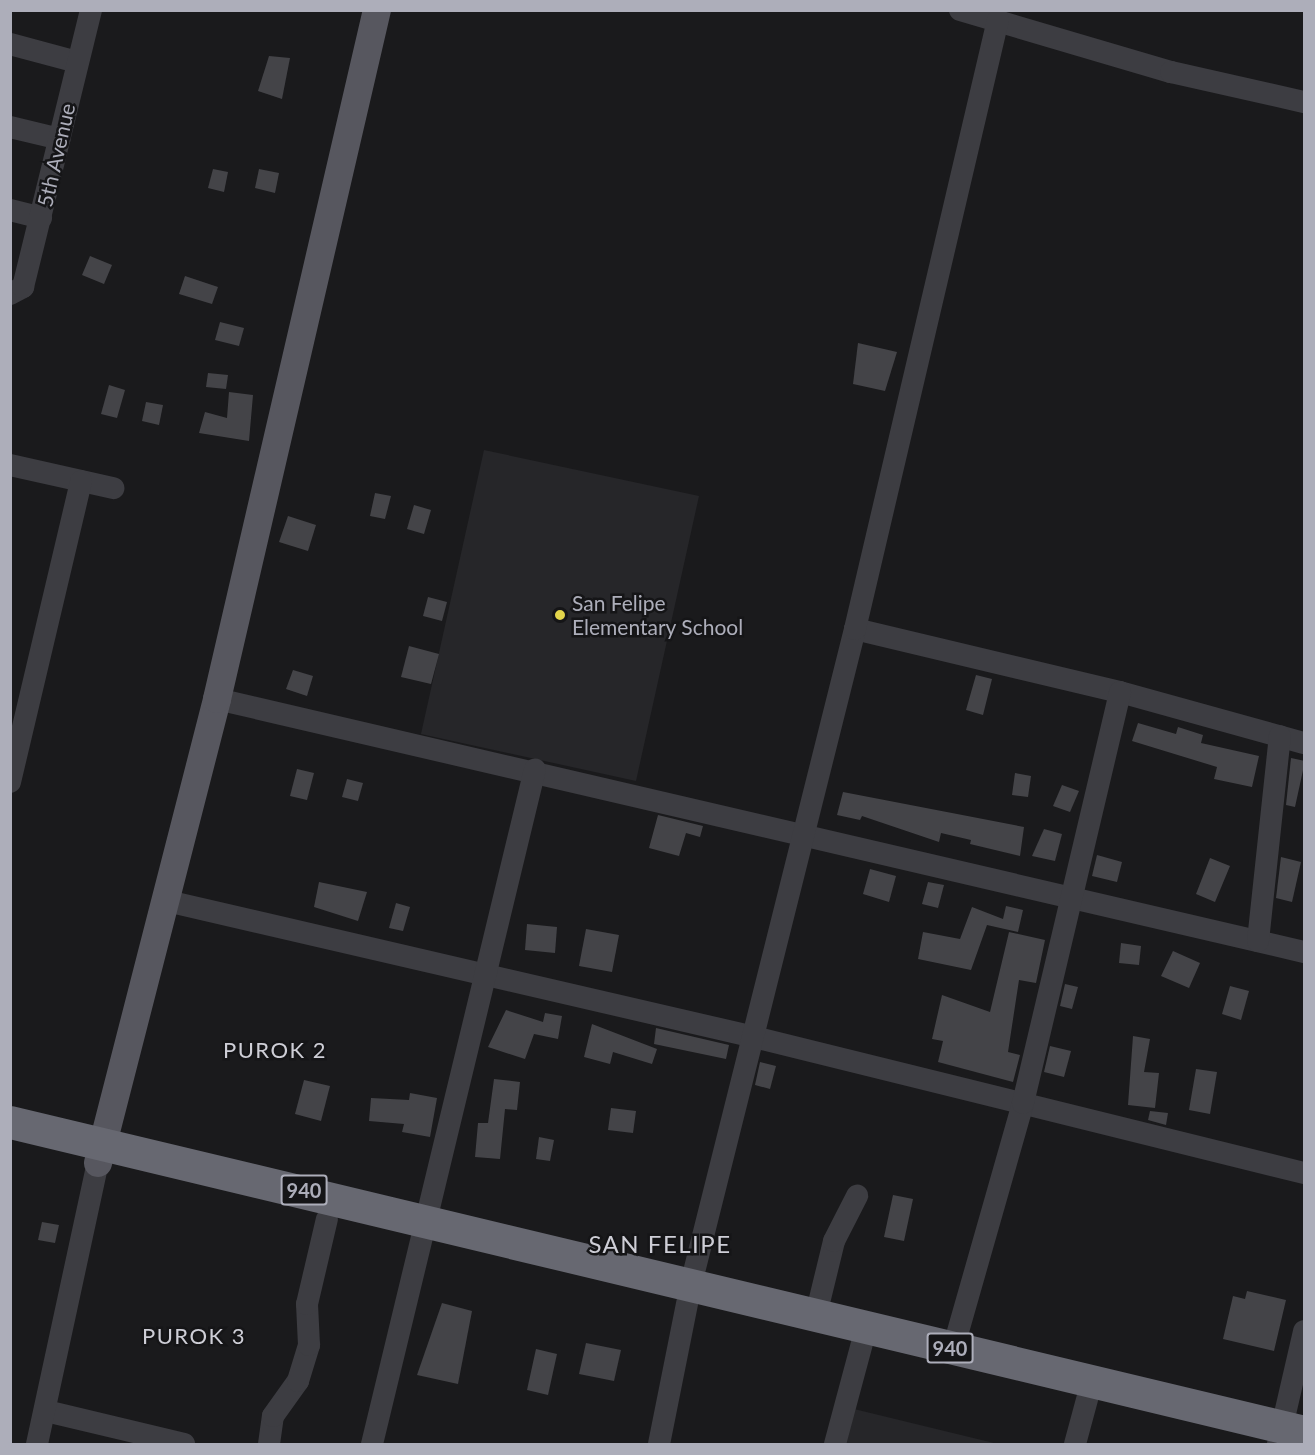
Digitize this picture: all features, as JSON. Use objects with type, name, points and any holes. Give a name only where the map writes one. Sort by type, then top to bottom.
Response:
[{"type":"highway","name":"940","points":[[10,1122],[100,1153],[327,1219],[421,1229]]},
{"type":"highway","name":"940","points":[[10,1142],[100,1153],[1284,1437]]},
{"type":"highway","name":"940","points":[[689,1294],[816,1315],[863,1337],[953,1349],[1089,1391]]},
{"type":"main road","points":[[100,1153],[167,901],[217,699],[377,10]]},
{"type":"street","name":"5th Avenue","points":[[12,294],[23,287],[91,10]]},
{"type":"street","points":[[960,10],[1171,72],[1305,102]]},
{"type":"street","points":[[658,1444],[689,1294],[855,629],[998,20]]},
{"type":"street","points":[[10,44],[77,62]]},
{"type":"street","points":[[10,127],[60,139]]},
{"type":"street","points":[[10,210],[41,218]]},
{"type":"street","points":[[10,465],[113,488]]},
{"type":"street","points":[[10,782],[81,481]]},
{"type":"street","points":[[855,629],[1120,692],[1280,736],[1304,740]]},
{"type":"street","points":[[953,1349],[1023,1103],[1069,897],[1120,692]]},
{"type":"street","points":[[217,699],[535,769],[1305,952]]},
{"type":"street","points":[[1258,941],[1280,736]]},
{"type":"street","points":[[372,1444],[421,1229],[535,769]]},
{"type":"street","points":[[167,901],[754,1036],[1305,1173]]},
{"type":"street","points":[[37,1444],[46,1411],[100,1153]]},
{"type":"street","points":[[816,1315],[834,1241],[857,1196]]},
{"type":"street","points":[[269,1444],[273,1416],[298,1381],[309,1345],[307,1304],[327,1219]]},
{"type":"street","points":[[1284,1437],[1305,1331]]},
{"type":"street","points":[[835,1444],[863,1337]]},
{"type":"street","points":[[1075,1444],[1089,1391]]},
{"type":"street","points":[[46,1411],[184,1444]]},
{"type":"shaded area","name":"San Felipe Elementary School","points":[[484,450],[699,496],[636,781],[421,734]]},
{"type":"shaded area","points":[[854,1409],[998,1444],[845,1444]]},
{"type":"building","points":[[269,56],[290,58],[282,99],[258,91]]},
{"type":"building","points":[[213,169],[228,172],[224,192],[208,188]]},
{"type":"building","points":[[259,169],[279,173],[275,193],[255,188]]},
{"type":"building","points":[[90,256],[112,265],[104,284],[82,275]]},
{"type":"building","points":[[185,276],[218,287],[212,304],[179,294]]},
{"type":"building","points":[[220,322],[244,328],[239,346],[215,340]]},
{"type":"building","points":[[858,343],[897,352],[885,391],[853,384]]},
{"type":"building","points":[[208,373],[228,375],[226,389],[206,387]]},
{"type":"building","points":[[109,385],[125,390],[117,418],[101,414]]},
{"type":"building","points":[[229,392],[253,395],[249,441],[199,433],[205,412],[227,418]]},
{"type":"building","points":[[146,402],[163,405],[159,425],[142,421]]},
{"type":"building","points":[[375,493],[391,496],[385,519],[370,516]]},
{"type":"building","points":[[414,505],[431,510],[424,534],[407,529]]},
{"type":"building","points":[[288,516],[316,525],[308,551],[279,542]]},
{"type":"building","points":[[428,597],[447,602],[442,621],[423,616]]},
{"type":"building","points":[[409,646],[439,654],[431,684],[401,677]]},
{"type":"building","points":[[293,670],[313,676],[307,696],[286,689]]},
{"type":"building","points":[[976,675],[992,679],[983,715],[966,710]]},
{"type":"building","points":[[1138,723],[1176,734],[1178,727],[1203,735],[1201,743],[1259,756],[1252,787],[1214,779],[1217,767],[1132,741]]},
{"type":"building","points":[[1291,758],[1305,761],[1295,807],[1286,805]]},
{"type":"building","points":[[297,769],[314,773],[307,800],[290,796]]},
{"type":"building","points":[[1015,773],[1031,776],[1028,797],[1012,795]]},
{"type":"building","points":[[347,779],[363,783],[358,801],[342,797]]},
{"type":"building","points":[[1062,785],[1079,791],[1070,812],[1053,806]]},
{"type":"building","points":[[843,792],[1024,827],[1020,856],[970,844],[971,840],[941,833],[939,842],[862,816],[860,820],[837,815]]},
{"type":"building","points":[[658,815],[703,826],[700,837],[686,833],[679,856],[649,848]]},
{"type":"building","points":[[1044,829],[1062,834],[1055,861],[1032,856]]},
{"type":"building","points":[[1097,855],[1122,862],[1117,882],[1092,876]]},
{"type":"building","points":[[1281,857],[1301,862],[1292,902],[1276,898]]},
{"type":"building","points":[[1210,858],[1230,866],[1215,902],[1196,894]]},
{"type":"building","points":[[870,869],[896,876],[889,902],[863,894]]},
{"type":"building","points":[[319,882],[367,892],[358,921],[314,907]]},
{"type":"building","points":[[928,882],[944,885],[938,908],[922,904]]},
{"type":"building","points":[[396,903],[410,907],[403,931],[389,928]]},
{"type":"building","points":[[1006,906],[1023,910],[1018,932],[987,925],[971,970],[918,959],[923,932],[960,939],[972,907],[1003,919]]},
{"type":"building","points":[[527,924],[557,927],[555,953],[525,950]]},
{"type":"building","points":[[586,929],[619,935],[612,972],[579,966]]},
{"type":"building","points":[[1009,932],[1045,940],[1036,983],[1019,980],[1008,1052],[1020,1055],[1013,1082],[938,1062],[943,1041],[932,1039],[942,995],[990,1012]]},
{"type":"building","points":[[1121,943],[1141,946],[1139,965],[1119,963]]},
{"type":"building","points":[[1173,951],[1200,963],[1189,988],[1161,976]]},
{"type":"building","points":[[1065,984],[1078,987],[1072,1009],[1060,1006]]},
{"type":"building","points":[[1230,986],[1249,991],[1241,1020],[1222,1014]]},
{"type":"building","points":[[506,1010],[543,1022],[545,1013],[562,1016],[558,1039],[534,1034],[525,1059],[488,1047]]},
{"type":"building","points":[[592,1024],[657,1049],[652,1064],[613,1052],[610,1064],[584,1057]]},
{"type":"building","points":[[656,1028],[729,1045],[726,1059],[654,1044]]},
{"type":"building","points":[[1133,1036],[1150,1039],[1144,1072],[1159,1073],[1155,1108],[1128,1105]]},
{"type":"building","points":[[1050,1046],[1071,1051],[1064,1077],[1044,1072]]},
{"type":"building","points":[[760,1062],[776,1066],[770,1089],[755,1085]]},
{"type":"building","points":[[1196,1069],[1217,1072],[1210,1114],[1189,1110]]},
{"type":"building","points":[[494,1079],[520,1082],[517,1110],[505,1109],[500,1159],[475,1157],[478,1123],[488,1123]]},
{"type":"building","points":[[304,1080],[330,1086],[321,1121],[295,1114]]},
{"type":"building","points":[[410,1093],[437,1098],[430,1137],[402,1132],[404,1124],[369,1121],[371,1098],[409,1100]]},
{"type":"building","points":[[611,1108],[636,1111],[633,1133],[608,1130]]},
{"type":"building","points":[[1150,1111],[1168,1113],[1166,1125],[1148,1120]]},
{"type":"building","points":[[539,1137],[554,1140],[550,1161],[536,1159]]},
{"type":"building","points":[[893,1195],[913,1199],[904,1241],[884,1237]]},
{"type":"building","points":[[42,1222],[59,1225],[55,1243],[38,1240]]},
{"type":"building","points":[[1247,1291],[1286,1300],[1274,1351],[1223,1339],[1233,1296],[1245,1299]]},
{"type":"building","points":[[442,1303],[472,1311],[458,1384],[417,1375]]},
{"type":"building","points":[[586,1343],[621,1350],[614,1381],[579,1374]]},
{"type":"building","points":[[536,1349],[557,1354],[548,1395],[527,1390]]},
{"type":"place","name":"San Felipe Elementary School","points":[[560,615]]},
{"type":"district","name":"PUROK 2","points":[[275,1050]]},
{"type":"district","name":"SAN FELIPE","points":[[660,1244]]},
{"type":"district","name":"PUROK 3","points":[[194,1336]]}]
